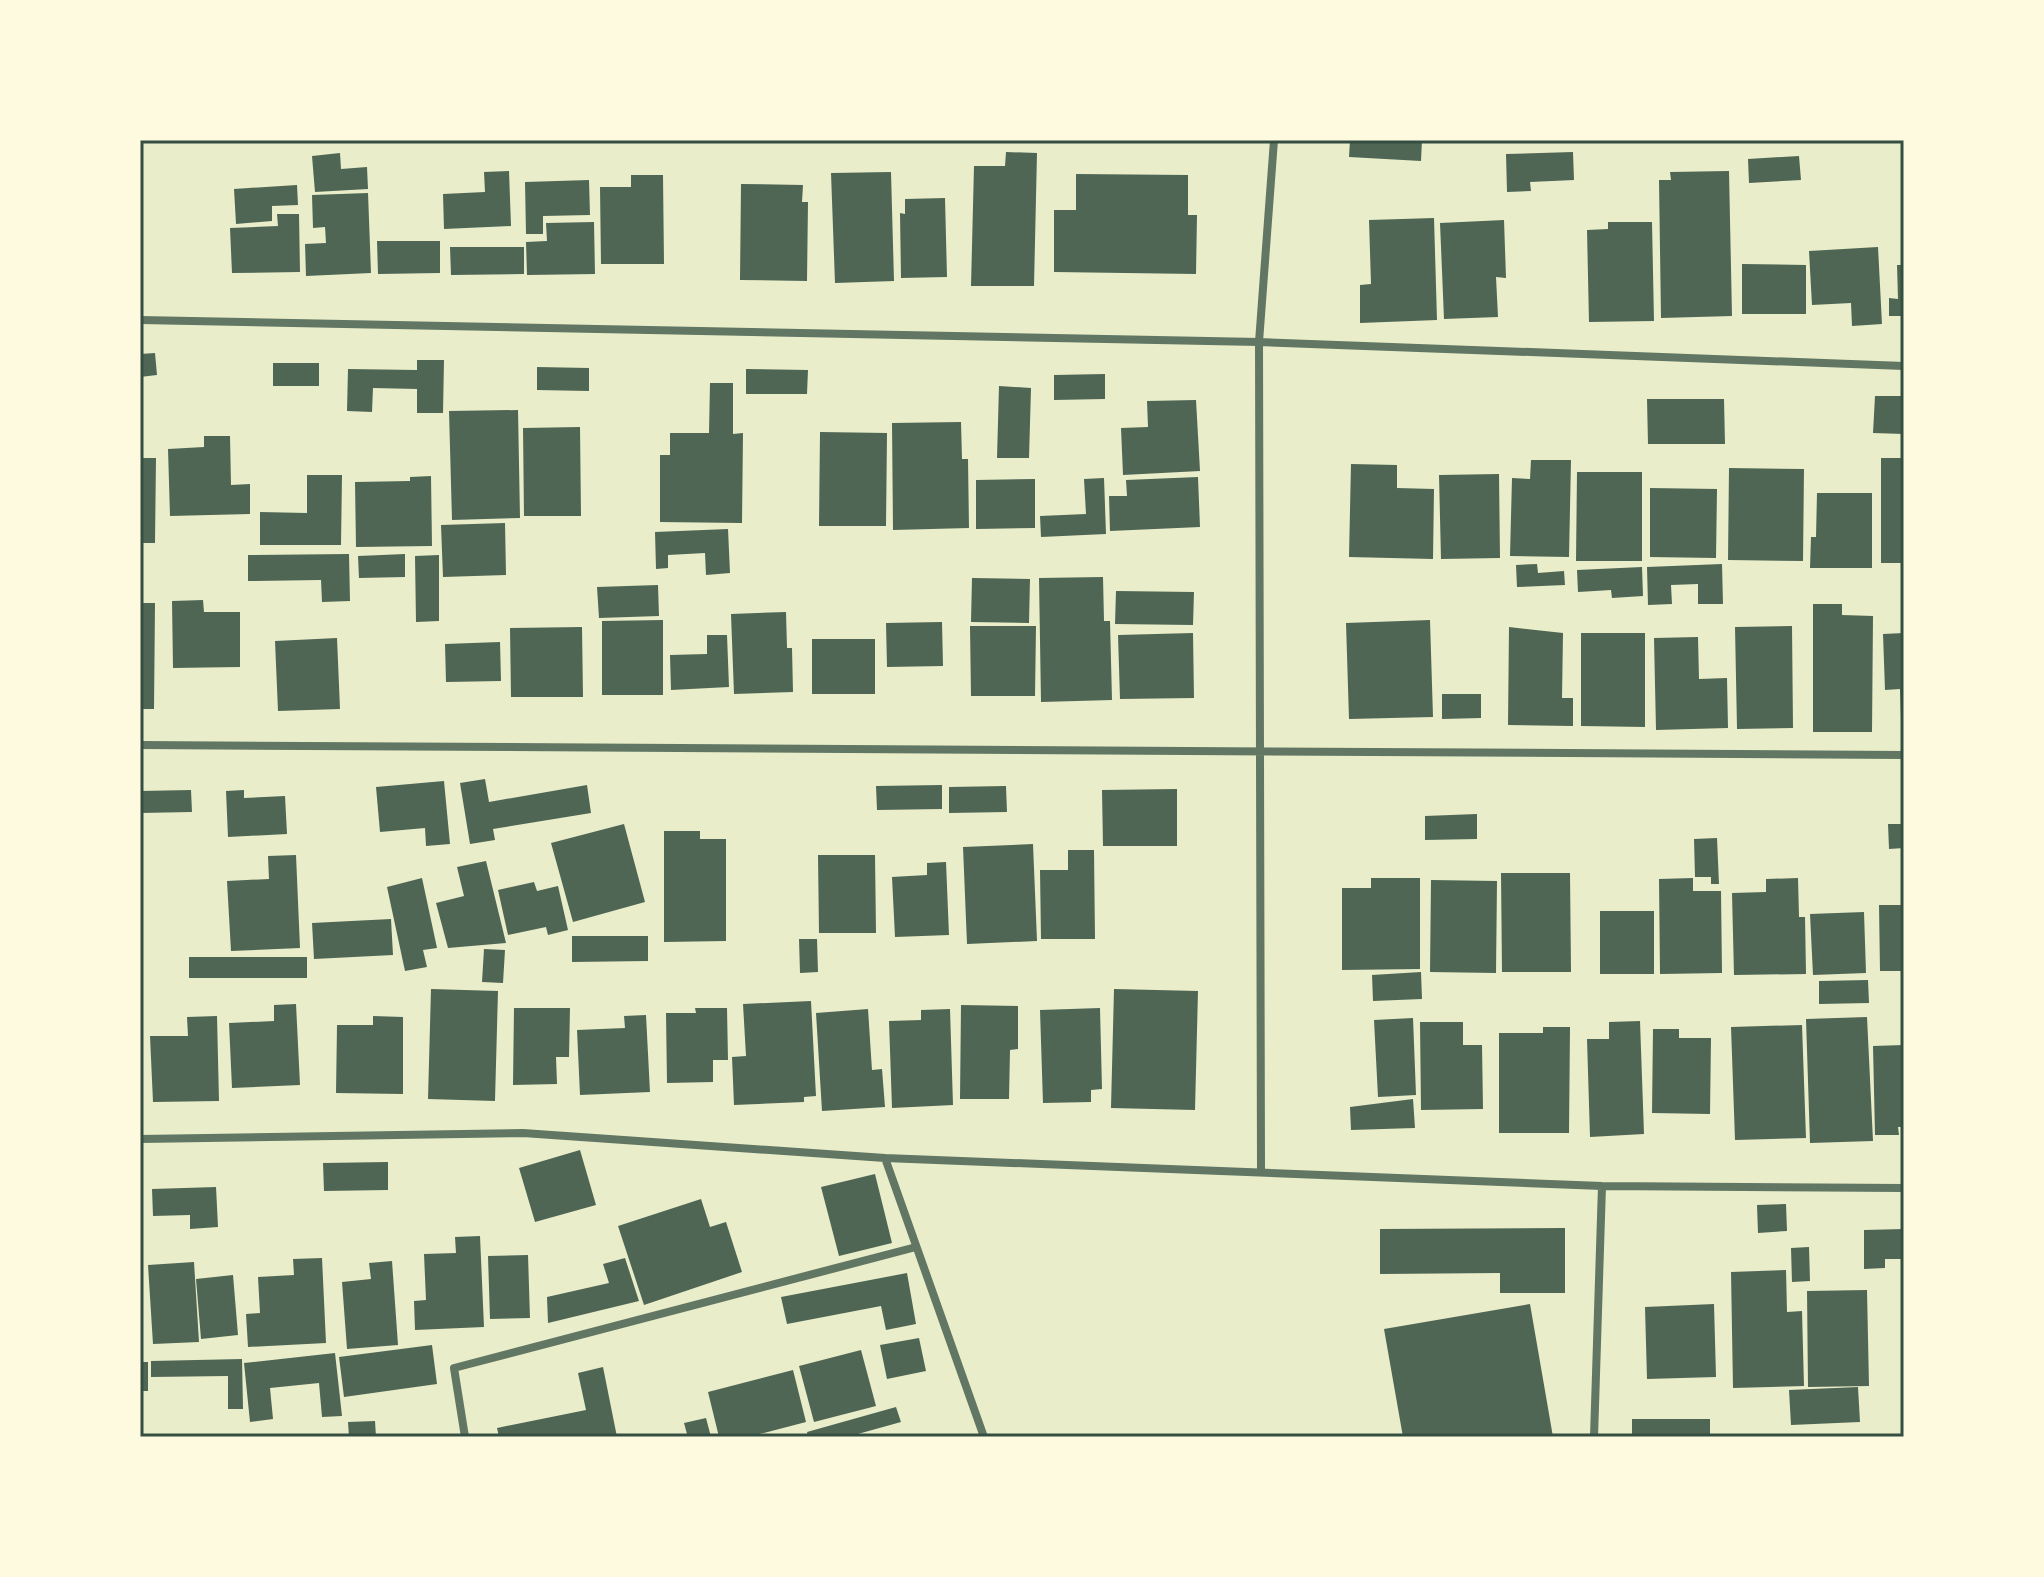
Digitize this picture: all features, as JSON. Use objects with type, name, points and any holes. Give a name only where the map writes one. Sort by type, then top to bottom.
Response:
[{"type":"street","points":[[1261,1170],[1259,342],[1274,140]]},
{"type":"street","points":[[140,320],[1259,342],[1904,366]]},
{"type":"street","points":[[140,745],[1904,755]]},
{"type":"street","points":[[140,1139],[523,1133],[885,1158],[1261,1170],[1602,1186],[1904,1188]]},
{"type":"street","points":[[885,1158],[984,1437]]},
{"type":"street","points":[[1594,1437],[1602,1186]]},
{"type":"street","points":[[465,1437],[454,1368],[916,1247]]},
{"type":"building","points":[[1350,140],[1422,140],[1421,161],[1349,157]]},
{"type":"building","points":[[1006,152],[1037,153],[1034,286],[971,286],[974,166],[1005,166]]},
{"type":"building","points":[[1573,152],[1574,180],[1530,182],[1531,191],[1507,192],[1506,154]]},
{"type":"building","points":[[340,153],[341,169],[367,167],[368,189],[315,192],[312,156]]},
{"type":"building","points":[[1799,156],[1801,180],[1749,183],[1748,159]]},
{"type":"building","points":[[509,171],[511,226],[444,229],[443,194],[485,192],[484,172]]},
{"type":"building","points":[[1729,171],[1732,316],[1661,318],[1659,180],[1671,180],[1670,172]]},
{"type":"building","points":[[891,172],[894,281],[835,283],[831,173]]},
{"type":"building","points":[[1076,174],[1188,175],[1188,215],[1197,215],[1196,274],[1054,272],[1054,210],[1076,210]]},
{"type":"building","points":[[631,175],[663,175],[664,264],[601,264],[600,187],[631,187]]},
{"type":"building","points":[[589,180],[590,215],[543,216],[543,234],[526,234],[525,182]]},
{"type":"building","points":[[741,184],[803,185],[802,202],[808,202],[807,281],[740,280]]},
{"type":"building","points":[[297,185],[298,205],[272,206],[272,221],[236,224],[234,189]]},
{"type":"building","points":[[368,193],[371,273],[306,276],[305,244],[326,243],[325,227],[313,228],[312,195]]},
{"type":"building","points":[[945,198],[947,277],[901,278],[900,213],[905,214],[905,199]]},
{"type":"building","points":[[277,214],[299,214],[300,272],[232,273],[230,228],[278,226]]},
{"type":"building","points":[[1434,218],[1437,320],[1360,323],[1360,285],[1371,284],[1369,220]]},
{"type":"building","points":[[1504,220],[1506,278],[1496,277],[1498,317],[1444,319],[1440,223]]},
{"type":"building","points":[[594,222],[595,274],[527,275],[526,242],[547,241],[546,223]]},
{"type":"building","points":[[1608,222],[1652,222],[1654,321],[1589,322],[1587,230],[1608,229]]},
{"type":"building","points":[[377,241],[440,241],[440,273],[378,274]]},
{"type":"building","points":[[450,247],[524,247],[524,274],[451,275]]},
{"type":"building","points":[[1878,247],[1882,324],[1852,326],[1851,303],[1812,305],[1809,251]]},
{"type":"building","points":[[1742,264],[1806,265],[1806,314],[1742,314]]},
{"type":"building","points":[[1897,265],[1904,265],[1904,316],[1889,316],[1889,298],[1898,299]]},
{"type":"building","points":[[155,353],[157,375],[140,377],[140,354]]},
{"type":"building","points":[[417,360],[444,360],[443,413],[417,413],[417,389],[373,388],[372,412],[347,411],[348,369],[417,370]]},
{"type":"building","points":[[273,363],[319,363],[319,386],[273,386]]},
{"type":"building","points":[[537,367],[589,368],[589,391],[537,390]]},
{"type":"building","points":[[746,369],[808,370],[807,394],[746,394]]},
{"type":"building","points":[[1105,374],[1105,399],[1054,400],[1054,375]]},
{"type":"building","points":[[710,383],[733,383],[733,434],[743,433],[742,523],[660,522],[660,455],[670,455],[670,433],[709,433]]},
{"type":"building","points":[[999,386],[1031,388],[1029,458],[997,458]]},
{"type":"building","points":[[1875,396],[1904,396],[1904,434],[1873,433]]},
{"type":"building","points":[[1647,399],[1724,399],[1725,444],[1648,444]]},
{"type":"building","points":[[1196,400],[1200,471],[1123,475],[1121,428],[1148,427],[1147,401]]},
{"type":"building","points":[[518,410],[520,518],[452,520],[449,411]]},
{"type":"building","points":[[961,422],[962,459],[968,459],[969,528],[893,530],[892,423]]},
{"type":"building","points":[[580,427],[581,516],[524,516],[523,428]]},
{"type":"building","points":[[820,432],[887,433],[886,526],[819,526]]},
{"type":"building","points":[[204,436],[230,436],[231,485],[250,484],[250,514],[170,516],[168,449],[204,447]]},
{"type":"building","points":[[140,458],[156,458],[155,543],[140,543]]},
{"type":"building","points":[[1881,458],[1904,458],[1904,563],[1881,563]]},
{"type":"building","points":[[1531,460],[1571,460],[1569,557],[1510,556],[1512,478],[1530,479]]},
{"type":"building","points":[[1351,464],[1397,465],[1397,488],[1434,489],[1433,559],[1349,557]]},
{"type":"building","points":[[1729,468],[1804,469],[1803,561],[1728,560]]},
{"type":"building","points":[[1577,472],[1642,472],[1642,561],[1576,561]]},
{"type":"building","points":[[1499,474],[1500,558],[1441,559],[1439,475]]},
{"type":"building","points":[[307,475],[342,475],[341,545],[260,545],[260,512],[307,513]]},
{"type":"building","points":[[431,476],[432,546],[356,547],[355,482],[410,481],[410,477]]},
{"type":"building","points":[[1198,477],[1200,527],[1110,531],[1109,496],[1127,496],[1126,480]]},
{"type":"building","points":[[1104,478],[1106,534],[1041,537],[1040,516],[1086,514],[1084,479]]},
{"type":"building","points":[[1035,479],[1035,528],[976,529],[976,480]]},
{"type":"building","points":[[1650,488],[1717,489],[1716,558],[1650,557]]},
{"type":"building","points":[[1817,493],[1872,493],[1872,568],[1810,568],[1811,537],[1816,537]]},
{"type":"building","points":[[505,523],[506,575],[443,577],[441,525]]},
{"type":"building","points":[[728,529],[730,573],[706,575],[705,553],[668,555],[668,568],[656,569],[655,532]]},
{"type":"building","points":[[349,554],[350,601],[322,602],[321,580],[248,581],[248,555]]},
{"type":"building","points":[[405,554],[405,577],[359,578],[358,556]]},
{"type":"building","points":[[439,555],[439,621],[416,622],[415,556]]},
{"type":"building","points":[[1537,564],[1538,573],[1564,571],[1565,585],[1517,587],[1516,565]]},
{"type":"building","points":[[1722,564],[1723,604],[1698,604],[1698,584],[1671,585],[1672,604],[1648,605],[1647,567]]},
{"type":"building","points":[[1642,567],[1643,596],[1612,598],[1611,590],[1578,592],[1577,570]]},
{"type":"building","points":[[1103,577],[1104,621],[1110,621],[1112,700],[1041,702],[1039,578]]},
{"type":"building","points":[[972,578],[1030,579],[1029,623],[971,622]]},
{"type":"building","points":[[658,585],[659,616],[599,618],[597,587]]},
{"type":"building","points":[[1116,591],[1194,592],[1193,625],[1115,624]]},
{"type":"building","points":[[203,600],[204,612],[240,612],[240,667],[173,668],[172,601]]},
{"type":"building","points":[[140,603],[155,603],[154,709],[140,709]]},
{"type":"building","points":[[1813,604],[1842,604],[1842,615],[1873,616],[1872,732],[1813,732]]},
{"type":"building","points":[[786,612],[787,648],[792,648],[793,692],[734,694],[731,614]]},
{"type":"building","points":[[663,620],[663,695],[602,695],[602,621]]},
{"type":"building","points":[[1430,620],[1433,717],[1349,719],[1346,623]]},
{"type":"building","points":[[942,622],[943,666],[887,667],[886,623]]},
{"type":"building","points":[[970,626],[1036,626],[1035,696],[971,696]]},
{"type":"building","points":[[1792,626],[1793,728],[1737,729],[1735,627]]},
{"type":"building","points":[[582,627],[583,697],[511,697],[510,628]]},
{"type":"building","points":[[1509,627],[1563,633],[1562,698],[1573,698],[1573,726],[1508,725]]},
{"type":"building","points":[[1193,633],[1194,698],[1120,699],[1118,635]]},
{"type":"building","points":[[1581,633],[1645,633],[1645,727],[1581,726]]},
{"type":"building","points":[[1904,633],[1904,717],[1901,717],[1900,689],[1885,690],[1883,634]]},
{"type":"building","points":[[707,635],[727,635],[729,687],[671,690],[670,655],[707,654]]},
{"type":"building","points":[[1698,637],[1699,679],[1727,678],[1728,728],[1656,730],[1654,638]]},
{"type":"building","points":[[337,638],[340,709],[278,711],[275,641]]},
{"type":"building","points":[[812,639],[875,639],[875,694],[812,694]]},
{"type":"building","points":[[500,642],[501,681],[446,682],[445,644]]},
{"type":"building","points":[[1442,694],[1481,694],[1481,718],[1442,719]]},
{"type":"building","points":[[485,779],[489,802],[587,785],[591,813],[493,829],[495,840],[470,844],[460,783]]},
{"type":"building","points":[[444,781],[450,844],[426,846],[425,828],[380,832],[376,787]]},
{"type":"building","points":[[942,785],[942,809],[877,810],[876,786]]},
{"type":"building","points":[[1006,786],[1007,812],[949,813],[949,787]]},
{"type":"building","points":[[1177,789],[1177,846],[1103,846],[1102,790]]},
{"type":"building","points":[[191,790],[192,812],[140,813],[140,791]]},
{"type":"building","points":[[244,790],[244,798],[285,796],[287,834],[228,837],[226,791]]},
{"type":"building","points":[[1477,814],[1477,839],[1425,840],[1425,816]]},
{"type":"building","points":[[624,824],[645,902],[573,922],[551,843]]},
{"type":"building","points":[[1888,824],[1904,824],[1904,848],[1889,849]]},
{"type":"building","points":[[664,831],[700,831],[700,839],[726,839],[726,941],[664,942]]},
{"type":"building","points":[[1717,838],[1719,884],[1711,884],[1711,877],[1695,877],[1694,839]]},
{"type":"building","points":[[1033,844],[1037,941],[967,944],[963,847]]},
{"type":"building","points":[[1068,850],[1094,850],[1095,939],[1041,939],[1040,870],[1068,870]]},
{"type":"building","points":[[296,855],[300,948],[231,951],[227,881],[269,879],[268,856]]},
{"type":"building","points":[[818,855],[875,855],[876,933],[819,933]]},
{"type":"building","points":[[486,861],[506,943],[448,948],[436,903],[464,896],[457,867]]},
{"type":"building","points":[[946,862],[949,935],[895,937],[892,877],[927,875],[927,863]]},
{"type":"building","points":[[1501,873],[1570,873],[1571,972],[1502,972]]},
{"type":"building","points":[[422,878],[437,948],[423,950],[427,967],[405,971],[387,887]]},
{"type":"building","points":[[1371,878],[1420,878],[1420,969],[1342,970],[1342,888],[1371,888]]},
{"type":"building","points":[[1693,878],[1693,891],[1721,891],[1722,973],[1660,974],[1659,879]]},
{"type":"building","points":[[1798,878],[1799,917],[1805,917],[1806,974],[1734,975],[1732,893],[1766,892],[1766,879]]},
{"type":"building","points":[[1431,880],[1497,881],[1496,973],[1430,972]]},
{"type":"building","points":[[534,882],[537,891],[558,886],[568,930],[548,935],[546,927],[508,935],[498,890]]},
{"type":"building","points":[[1879,905],[1904,905],[1904,971],[1880,971]]},
{"type":"building","points":[[1600,911],[1654,911],[1654,974],[1600,974]]},
{"type":"building","points":[[1864,912],[1866,973],[1813,975],[1810,914]]},
{"type":"building","points":[[391,919],[393,955],[314,959],[312,923]]},
{"type":"building","points":[[572,936],[648,936],[648,961],[572,962]]},
{"type":"building","points":[[799,939],[817,939],[818,972],[800,973]]},
{"type":"building","points":[[484,949],[505,950],[503,983],[482,982]]},
{"type":"building","points":[[189,957],[307,957],[307,978],[189,978]]},
{"type":"building","points":[[1421,972],[1422,999],[1373,1001],[1372,975]]},
{"type":"building","points":[[1868,980],[1869,1003],[1819,1004],[1819,981]]},
{"type":"building","points":[[431,989],[498,991],[495,1101],[428,1099]]},
{"type":"building","points":[[1114,989],[1198,991],[1195,1110],[1111,1108]]},
{"type":"building","points":[[811,1001],[816,1096],[804,1097],[804,1102],[734,1105],[732,1057],[746,1056],[743,1004]]},
{"type":"building","points":[[296,1004],[300,1085],[232,1088],[229,1023],[274,1021],[274,1005]]},
{"type":"building","points":[[961,1005],[1018,1006],[1018,1049],[1010,1050],[1009,1099],[960,1099]]},
{"type":"building","points":[[514,1008],[570,1008],[569,1057],[556,1057],[557,1084],[513,1085]]},
{"type":"building","points":[[695,1008],[727,1008],[728,1060],[713,1060],[713,1082],[667,1083],[666,1013],[696,1013]]},
{"type":"building","points":[[1100,1008],[1102,1089],[1091,1090],[1091,1102],[1043,1103],[1040,1010]]},
{"type":"building","points":[[868,1009],[872,1070],[882,1069],[885,1107],[822,1111],[816,1013]]},
{"type":"building","points":[[950,1009],[953,1105],[892,1108],[889,1021],[921,1020],[921,1010]]},
{"type":"building","points":[[646,1015],[650,1092],[580,1095],[577,1030],[625,1028],[624,1016]]},
{"type":"building","points":[[217,1016],[219,1101],[153,1102],[150,1036],[188,1036],[187,1017]]},
{"type":"building","points":[[373,1016],[403,1017],[403,1094],[336,1093],[337,1025],[373,1025]]},
{"type":"building","points":[[1867,1017],[1873,1141],[1810,1143],[1806,1019]]},
{"type":"building","points":[[1413,1018],[1416,1095],[1378,1097],[1374,1020]]},
{"type":"building","points":[[1640,1021],[1644,1134],[1590,1137],[1587,1039],[1609,1039],[1609,1022]]},
{"type":"building","points":[[1420,1022],[1463,1022],[1463,1045],[1482,1045],[1483,1109],[1421,1110]]},
{"type":"building","points":[[1802,1025],[1806,1138],[1735,1140],[1731,1027]]},
{"type":"building","points":[[1543,1027],[1570,1027],[1569,1133],[1499,1133],[1499,1033],[1543,1033]]},
{"type":"building","points":[[1653,1029],[1679,1029],[1679,1038],[1711,1038],[1710,1114],[1652,1113]]},
{"type":"building","points":[[1904,1045],[1904,1127],[1898,1127],[1899,1135],[1875,1135],[1873,1046]]},
{"type":"building","points":[[1413,1099],[1415,1128],[1351,1130],[1350,1107]]},
{"type":"building","points":[[580,1150],[596,1205],[535,1222],[519,1168]]},
{"type":"building","points":[[388,1162],[388,1190],[324,1191],[323,1163]]},
{"type":"building","points":[[875,1174],[892,1243],[839,1256],[821,1187]]},
{"type":"building","points":[[216,1187],[218,1227],[190,1229],[190,1215],[153,1216],[152,1189]]},
{"type":"building","points":[[701,1199],[710,1227],[726,1222],[742,1272],[644,1305],[618,1226]]},
{"type":"building","points":[[1786,1204],[1787,1231],[1758,1233],[1757,1205]]},
{"type":"building","points":[[1565,1228],[1565,1293],[1500,1293],[1500,1273],[1380,1274],[1380,1229]]},
{"type":"building","points":[[1904,1229],[1904,1259],[1885,1259],[1885,1268],[1864,1269],[1864,1230]]},
{"type":"building","points":[[480,1236],[484,1327],[415,1330],[414,1301],[426,1300],[424,1254],[456,1253],[455,1237]]},
{"type":"building","points":[[1809,1247],[1810,1281],[1792,1282],[1791,1248]]},
{"type":"building","points":[[528,1255],[530,1318],[490,1319],[488,1256]]},
{"type":"building","points":[[322,1258],[326,1343],[248,1347],[246,1314],[260,1313],[258,1277],[294,1275],[293,1259]]},
{"type":"building","points":[[625,1258],[639,1301],[548,1323],[547,1297],[609,1283],[603,1264]]},
{"type":"building","points":[[392,1261],[398,1345],[347,1349],[342,1282],[371,1279],[369,1263]]},
{"type":"building","points":[[194,1262],[199,1342],[153,1344],[148,1265]]},
{"type":"building","points":[[1786,1270],[1787,1312],[1802,1311],[1804,1386],[1733,1388],[1731,1272]]},
{"type":"building","points":[[907,1273],[916,1324],[886,1330],[881,1306],[787,1324],[781,1297]]},
{"type":"building","points":[[233,1275],[238,1335],[201,1339],[196,1279]]},
{"type":"building","points":[[1867,1290],[1869,1386],[1808,1387],[1807,1291]]},
{"type":"building","points":[[1530,1304],[1553,1437],[1403,1437],[1384,1329]]},
{"type":"building","points":[[1714,1304],[1716,1377],[1647,1379],[1645,1307]]},
{"type":"building","points":[[919,1338],[926,1371],[887,1379],[880,1345]]},
{"type":"building","points":[[432,1345],[437,1384],[344,1397],[339,1357]]},
{"type":"building","points":[[861,1350],[876,1406],[814,1422],[799,1366]]},
{"type":"building","points":[[335,1353],[342,1416],[322,1417],[319,1383],[270,1388],[273,1419],[250,1422],[244,1363]]},
{"type":"building","points":[[242,1359],[243,1409],[228,1409],[228,1376],[151,1377],[151,1361]]},
{"type":"building","points":[[140,1362],[148,1362],[148,1391],[140,1391]]},
{"type":"building","points":[[603,1367],[617,1437],[499,1437],[497,1428],[586,1410],[578,1373]]},
{"type":"building","points":[[793,1370],[806,1422],[748,1437],[719,1437],[708,1392]]},
{"type":"building","points":[[1858,1387],[1860,1422],[1791,1425],[1789,1390]]},
{"type":"building","points":[[896,1407],[901,1422],[847,1437],[808,1437],[807,1432]]},
{"type":"building","points":[[706,1418],[711,1437],[678,1437],[687,1434],[684,1423]]},
{"type":"building","points":[[1632,1419],[1710,1419],[1710,1437],[1632,1437]]},
{"type":"building","points":[[375,1421],[376,1437],[349,1437],[348,1422]]}]
